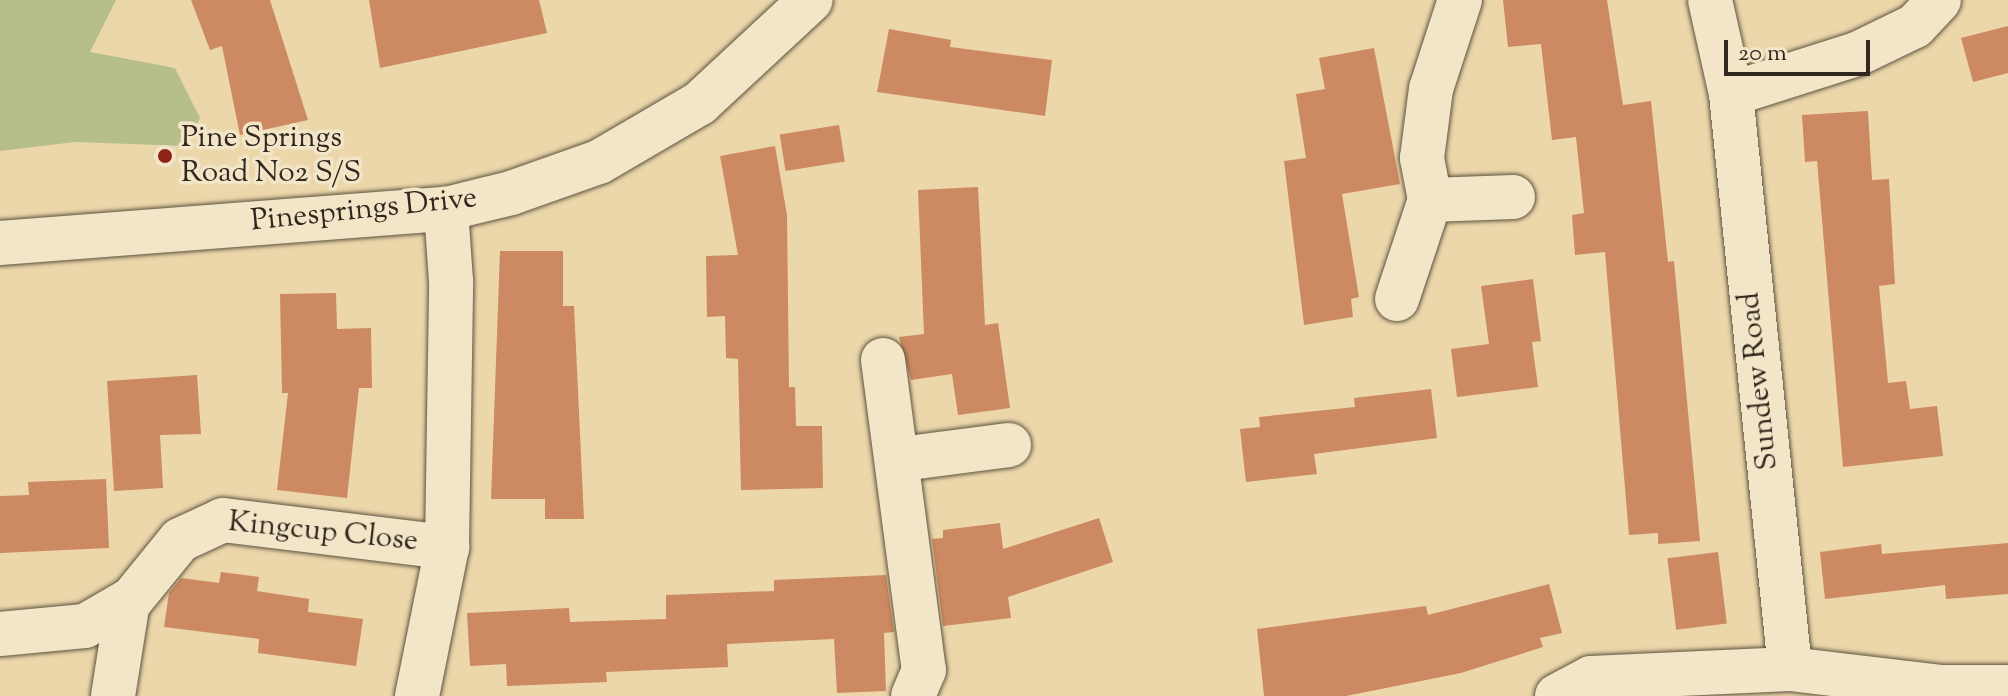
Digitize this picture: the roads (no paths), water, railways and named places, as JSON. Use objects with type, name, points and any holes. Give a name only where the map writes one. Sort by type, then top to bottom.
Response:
[{"type":"street","name":"Pinesprings Drive","points":[[0,243],[446,209],[599,162],[700,103],[811,0]]},
{"type":"street","points":[[1397,299],[1430,200],[1422,158],[1431,89],[1460,0]]},
{"type":"street","name":"Sundew Road","points":[[1710,0],[1731,94],[1790,669]]},
{"type":"street","points":[[1731,94],[1857,54],[1915,26],[1939,0]]},
{"type":"street","points":[[1430,200],[1513,197]]},
{"type":"street","name":"Kingcup Close","points":[[417,696],[447,547],[451,281],[446,209]]},
{"type":"street","points":[[883,360],[901,459],[924,670],[913,696]]},
{"type":"street","points":[[901,459],[1009,445]]},
{"type":"street","name":"Kingcup Close","points":[[0,634],[85,626],[128,601],[180,540],[223,520],[447,547]]},
{"type":"street","points":[[113,696],[128,601]]},
{"type":"street","points":[[1557,696],[1591,678],[1790,669],[1942,691],[2008,687]]},
{"type":"place","name":"Pine Springs Road No2 S/S","points":[[165,156]]}]
